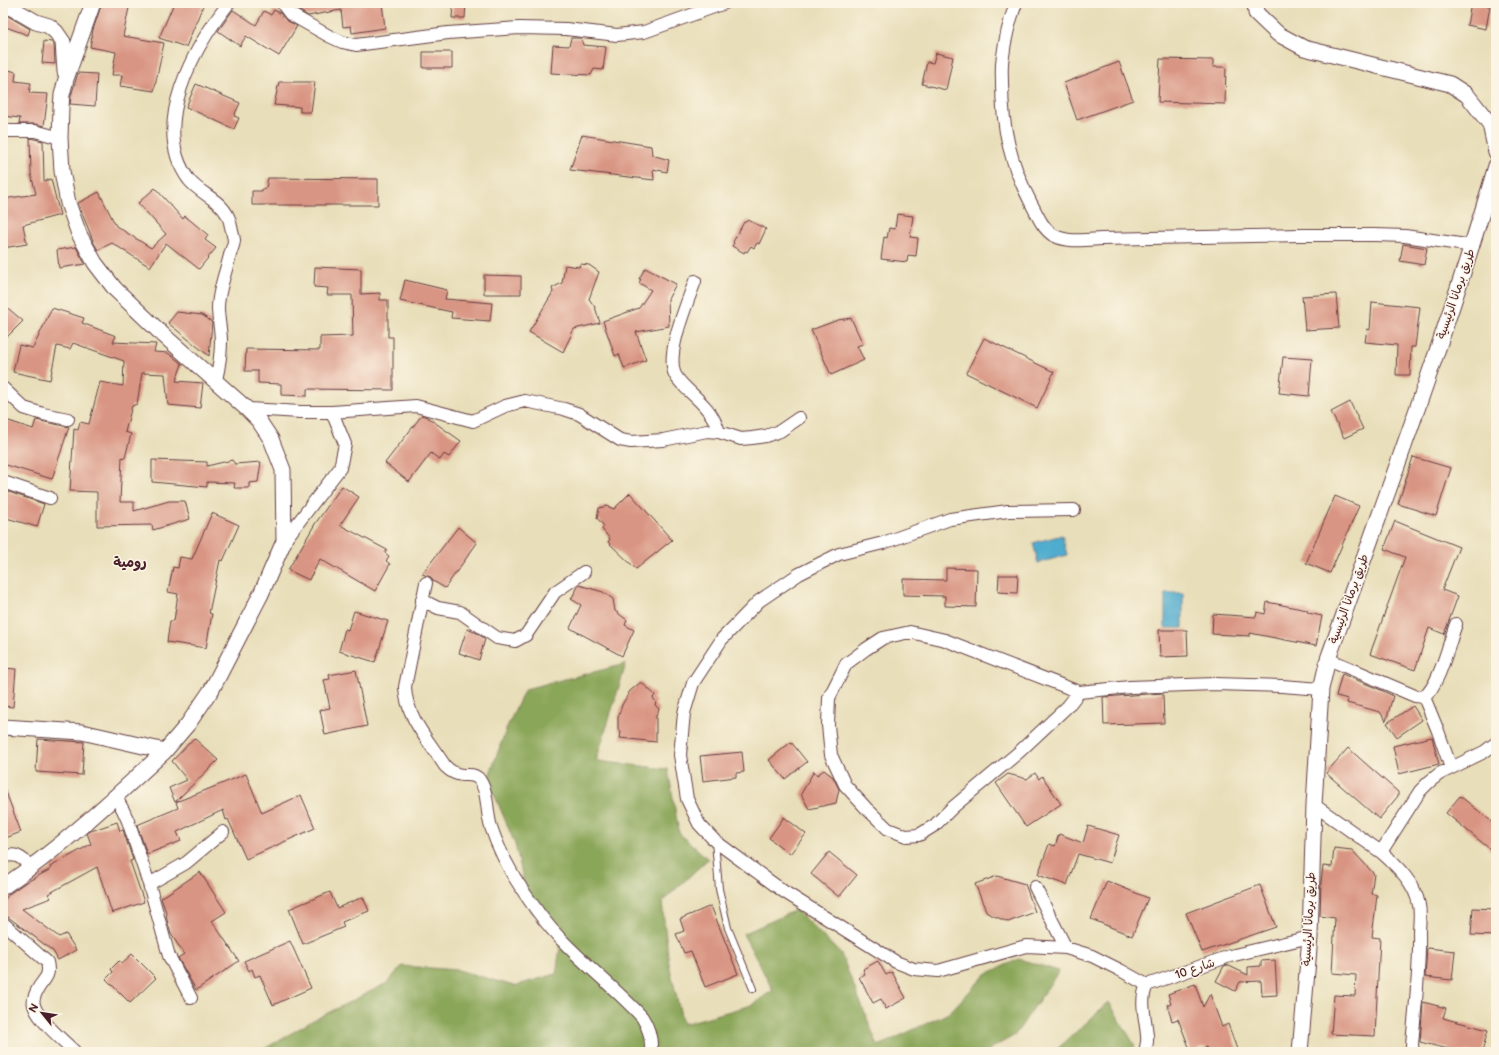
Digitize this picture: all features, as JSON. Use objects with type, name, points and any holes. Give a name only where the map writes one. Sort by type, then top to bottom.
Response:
[{"type":"street","points":[[3,3],[36,22],[49,26],[56,32],[63,42],[66,79]]},
{"type":"street","points":[[92,3],[62,95],[60,138],[62,171],[68,203],[80,234],[95,263],[115,289],[161,333],[216,380],[247,409],[259,421],[271,439],[283,470],[284,541]]},
{"type":"street","points":[[216,380],[221,352],[218,308],[234,241],[230,220],[218,203],[200,191],[189,180],[181,167],[173,137],[175,107],[184,78],[217,19],[229,3]]},
{"type":"street","points":[[285,3],[284,6],[290,14],[298,20],[342,42],[356,45],[448,33],[519,28],[566,29],[617,35],[637,33],[644,32],[725,3]]},
{"type":"street","points":[[1016,3],[1008,26],[1002,57],[1002,106],[1006,136],[1015,169],[1043,225],[1053,235],[1076,241],[1101,239],[1300,235],[1376,235],[1405,236],[1473,246]]},
{"type":"street","points":[[1255,3],[1256,13],[1278,34],[1304,48],[1450,84],[1467,96],[1490,124],[1496,152]]},
{"type":"street","points":[[3,130],[35,131],[60,138]]},
{"type":"street","name":"طريق برمانا الرئيسية","points":[[1300,1052],[1310,937],[1314,805],[1321,689],[1328,659],[1473,246],[1496,166]]},
{"type":"street","points":[[695,281],[676,339],[672,359],[674,373],[682,384],[707,408],[716,422],[719,432]]},
{"type":"street","points":[[3,388],[24,408],[68,420]]},
{"type":"street","points":[[247,409],[332,412],[416,406],[473,421],[505,406],[525,401],[564,409],[579,414],[620,440],[631,442],[663,440],[707,431],[719,432],[740,439],[766,436],[780,431],[799,418]]},
{"type":"street","points":[[3,887],[32,867],[116,797],[165,751],[188,724],[212,689],[261,594],[284,541],[340,468],[345,444],[332,412]]},
{"type":"street","points":[[3,482],[50,498]]},
{"type":"street","points":[[1074,510],[1008,511],[950,519],[883,543],[839,554],[799,574],[759,601],[722,639],[693,683],[684,713],[680,755],[687,799],[699,824],[715,842],[783,891],[896,962],[914,968],[938,972],[1026,946],[1066,948],[1092,956],[1147,985],[1144,992],[1148,1038],[1145,1052]]},
{"type":"street","points":[[422,600],[438,608],[460,612],[497,638],[515,641],[526,635],[555,592],[584,572]]},
{"type":"street","points":[[426,582],[405,686],[405,696],[410,714],[449,770],[458,774],[475,776],[482,784],[485,791],[491,827],[509,867],[525,893],[554,931],[642,1017],[649,1032],[651,1052]]},
{"type":"street","points":[[1328,659],[1415,696],[1424,697],[1430,692],[1435,683],[1456,624]]},
{"type":"street","points":[[1079,692],[1068,706],[1019,752],[952,808],[935,825],[919,835],[906,836],[888,829],[845,785],[831,755],[828,724],[829,698],[846,664],[883,638],[910,632],[945,640],[1079,692],[1130,687],[1215,684],[1321,689]]},
{"type":"street","points":[[1424,697],[1451,768]]},
{"type":"street","points":[[3,727],[82,732],[165,751]]},
{"type":"street","points":[[1381,852],[1420,791],[1428,782],[1439,774],[1484,752],[1496,743]]},
{"type":"street","points":[[116,797],[128,821],[149,884],[169,956],[191,998]]},
{"type":"street","points":[[1314,805],[1381,852],[1400,869],[1411,884],[1419,905],[1420,947],[1412,1045],[1413,1052]]},
{"type":"street","points":[[149,884],[186,863],[223,832]]},
{"type":"street","points":[[3,856],[11,854],[19,856],[32,867]]},
{"type":"street","points":[[1035,887],[1066,948]]},
{"type":"street","points":[[3,923],[47,962],[49,970],[46,979],[35,994],[33,1004],[38,1015],[75,1052]]},
{"type":"street","name":"شارع 10","points":[[1147,985],[1230,956],[1310,937]]},
{"type":"lane","points":[[715,842],[719,889],[728,928],[753,989]]},
{"type":"green space","points":[[626,664],[596,761],[668,769],[679,833],[708,859],[662,902],[669,964],[683,1024],[752,1005],[773,990],[743,934],[796,910],[841,954],[878,1046],[949,1013],[986,974],[1019,959],[1059,971],[1015,1035],[985,1052],[259,1052],[312,1021],[387,983],[402,966],[458,970],[514,986],[556,974],[563,926],[531,912],[515,844],[488,779],[507,727],[525,689]]},
{"type":"green space","points":[[1109,1002],[1135,1046],[1130,1052],[1054,1052]]},
{"type":"water","points":[[1062,535],[1067,555],[1038,563],[1033,543]]},
{"type":"water","points":[[1165,593],[1183,593],[1183,628],[1165,628]]},
{"type":"building","points":[[102,3],[130,3],[123,36],[164,43],[154,91],[120,86],[122,75],[112,75],[116,52],[90,47],[93,30]]},
{"type":"building","points":[[174,3],[204,3],[186,47],[159,38]]},
{"type":"building","points":[[298,3],[347,3],[347,6],[382,3],[385,28],[352,33],[351,26],[343,27],[341,10],[308,16],[298,10]]},
{"type":"building","points":[[453,3],[466,3],[465,18],[452,18]]},
{"type":"building","points":[[1471,3],[1490,6],[1486,29],[1467,25]]},
{"type":"building","points":[[233,10],[256,25],[264,11],[271,15],[274,10],[280,13],[286,20],[297,26],[279,56],[246,36],[240,46],[218,31]]},
{"type":"building","points":[[3,13],[30,29],[28,35],[3,26]]},
{"type":"building","points":[[571,38],[581,38],[583,45],[606,47],[603,70],[594,69],[591,75],[551,73],[553,45],[569,46]]},
{"type":"building","points":[[44,41],[52,42],[54,45],[55,64],[42,63]]},
{"type":"building","points":[[423,52],[452,52],[452,68],[423,68]]},
{"type":"building","points":[[936,53],[953,57],[946,90],[922,84],[927,62],[933,63]]},
{"type":"building","points":[[1160,59],[1213,60],[1213,67],[1226,67],[1225,104],[1158,102]]},
{"type":"building","points":[[1119,62],[1133,100],[1077,120],[1064,83]]},
{"type":"building","points":[[5,69],[16,72],[15,81],[31,83],[29,93],[48,94],[44,126],[35,124],[19,124],[20,118],[3,116],[3,83]]},
{"type":"building","points":[[78,73],[97,74],[95,106],[70,104]]},
{"type":"building","points":[[279,82],[315,82],[311,112],[300,112],[300,107],[274,105]]},
{"type":"building","points":[[196,84],[240,103],[234,116],[239,118],[234,129],[186,107]]},
{"type":"building","points":[[582,135],[651,146],[652,155],[669,160],[667,172],[653,169],[654,180],[570,170]]},
{"type":"building","points":[[30,138],[43,141],[44,181],[51,179],[60,215],[23,225],[27,244],[3,248],[3,199],[36,194],[31,174]]},
{"type":"building","points":[[268,178],[378,179],[378,205],[252,205],[252,191],[262,191],[262,189],[266,188]]},
{"type":"building","points":[[155,188],[183,219],[185,216],[208,235],[205,240],[216,248],[199,269],[166,243],[150,267],[112,243],[98,250],[94,243],[78,203],[99,192],[116,226],[151,248],[166,234],[138,203]]},
{"type":"building","points":[[897,214],[913,216],[910,237],[918,238],[916,256],[908,255],[907,262],[881,259],[884,237],[887,238],[889,228],[895,229]]},
{"type":"building","points":[[748,220],[766,229],[759,244],[757,243],[754,248],[751,246],[747,252],[745,251],[744,253],[732,246],[744,222]]},
{"type":"building","points":[[1403,244],[1427,248],[1424,265],[1400,261]]},
{"type":"building","points":[[76,247],[85,264],[59,268],[57,250]]},
{"type":"building","points":[[580,264],[589,265],[599,272],[589,299],[595,307],[600,323],[574,329],[563,352],[529,332],[553,292],[552,288],[562,283],[565,265],[579,267]]},
{"type":"building","points":[[315,267],[361,269],[361,294],[380,293],[380,300],[388,300],[388,337],[393,337],[393,390],[307,389],[307,396],[281,395],[281,384],[258,383],[258,371],[245,371],[246,349],[320,350],[320,337],[353,336],[352,295],[327,295],[328,288],[314,287]]},
{"type":"building","points":[[645,268],[676,284],[668,299],[669,326],[636,332],[646,360],[624,368],[619,354],[615,356],[603,321],[639,308],[651,290],[639,283],[641,279],[639,279]]},
{"type":"building","points":[[484,275],[521,276],[521,294],[484,294]]},
{"type":"building","points":[[405,280],[447,290],[445,299],[492,303],[490,321],[451,318],[452,312],[400,301]]},
{"type":"building","points":[[1336,294],[1339,328],[1305,330],[1302,296]]},
{"type":"building","points":[[1372,302],[1420,307],[1415,347],[1411,347],[1410,375],[1396,375],[1397,345],[1365,342],[1367,329],[1370,330]]},
{"type":"building","points":[[3,304],[23,321],[3,341]]},
{"type":"building","points":[[52,308],[84,318],[82,323],[116,336],[113,342],[156,344],[154,352],[168,353],[182,364],[176,381],[203,383],[200,408],[168,405],[165,374],[142,373],[137,404],[132,406],[125,432],[131,434],[125,458],[122,457],[120,502],[134,502],[134,511],[169,501],[185,501],[190,519],[153,530],[152,525],[97,526],[97,492],[70,491],[74,429],[78,430],[80,422],[89,424],[100,382],[123,386],[124,361],[73,343],[70,349],[57,346],[50,380],[13,372],[19,345],[33,348]]},
{"type":"building","points":[[177,312],[202,315],[212,322],[209,356],[168,323]]},
{"type":"building","points":[[851,318],[863,344],[857,346],[864,360],[831,375],[811,330],[838,320]]},
{"type":"building","points":[[984,338],[1054,372],[1037,408],[966,373]]},
{"type":"building","points":[[1283,357],[1312,359],[1309,396],[1279,393]]},
{"type":"building","points":[[1350,402],[1363,429],[1344,438],[1331,412]]},
{"type":"building","points":[[422,415],[461,441],[449,457],[444,454],[440,460],[431,453],[409,482],[385,463]]},
{"type":"building","points":[[3,419],[33,429],[36,420],[69,427],[52,479],[3,464]]},
{"type":"building","points":[[1413,457],[1451,468],[1436,516],[1398,504]]},
{"type":"building","points":[[152,460],[207,462],[207,466],[232,460],[235,464],[261,462],[258,482],[249,483],[249,488],[234,488],[235,483],[207,482],[207,487],[152,482]]},
{"type":"building","points":[[342,486],[359,497],[340,525],[387,550],[385,553],[389,556],[386,561],[390,564],[375,591],[320,559],[309,580],[288,570],[315,524]]},
{"type":"building","points":[[3,490],[44,504],[37,527],[3,517]]},
{"type":"building","points":[[630,493],[672,540],[636,569],[608,542],[610,539],[602,529],[604,526],[597,518],[599,508],[607,506],[614,509]]},
{"type":"building","points":[[1335,496],[1359,506],[1330,573],[1306,563]]},
{"type":"building","points":[[212,513],[239,525],[223,561],[220,560],[209,613],[212,614],[206,648],[167,642],[170,621],[174,621],[178,594],[168,592],[173,567],[178,568],[180,557],[192,559]]},
{"type":"building","points":[[1395,521],[1459,547],[1442,590],[1458,596],[1444,634],[1429,628],[1415,670],[1370,654],[1405,557],[1384,549]]},
{"type":"building","points":[[458,527],[477,543],[445,588],[433,581],[431,577],[422,574]]},
{"type":"building","points":[[946,568],[977,569],[976,607],[945,606],[945,596],[903,595],[903,579],[946,580]]},
{"type":"building","points":[[999,575],[1018,575],[1017,593],[998,592]]},
{"type":"building","points":[[579,585],[603,592],[613,599],[615,611],[627,620],[625,625],[634,630],[622,656],[570,628],[581,605],[571,599]]},
{"type":"building","points":[[1267,602],[1307,610],[1308,613],[1322,616],[1316,646],[1250,633],[1250,636],[1212,634],[1213,614],[1256,617],[1257,612],[1265,614]]},
{"type":"building","points":[[354,611],[388,621],[375,662],[339,651],[345,629],[348,630]]},
{"type":"building","points":[[467,629],[477,633],[485,639],[479,660],[459,653]]},
{"type":"building","points":[[1159,630],[1187,630],[1188,656],[1160,657]]},
{"type":"building","points":[[3,668],[16,669],[13,707],[3,706]]},
{"type":"building","points":[[356,670],[367,726],[325,735],[320,710],[330,708],[324,680],[330,679],[329,675]]},
{"type":"building","points":[[1342,674],[1393,696],[1386,721],[1380,712],[1347,703],[1348,699],[1336,696]]},
{"type":"building","points":[[641,682],[655,695],[653,698],[656,702],[655,705],[659,709],[656,716],[656,742],[620,738],[621,732],[618,730],[618,718],[622,705],[630,691]]},
{"type":"building","points":[[1163,693],[1164,723],[1104,725],[1103,697]]},
{"type":"building","points":[[1413,706],[1422,720],[1397,737],[1387,723]]},
{"type":"building","points":[[1432,737],[1439,764],[1399,774],[1393,746]]},
{"type":"building","points":[[194,738],[218,760],[175,802],[169,788],[187,780],[172,761]]},
{"type":"building","points":[[38,739],[84,742],[82,775],[36,772]]},
{"type":"building","points":[[791,742],[807,762],[785,779],[769,760]]},
{"type":"building","points":[[1348,748],[1398,792],[1398,796],[1379,819],[1326,773]]},
{"type":"building","points":[[742,752],[744,772],[736,773],[736,777],[703,781],[700,756]]},
{"type":"building","points":[[824,770],[833,777],[839,789],[836,803],[809,809],[801,794],[814,771],[817,775]]},
{"type":"building","points":[[1035,773],[1039,779],[1042,776],[1061,804],[1026,827],[996,783],[1008,774],[1027,779]]},
{"type":"building","points":[[246,774],[262,813],[301,795],[315,828],[246,859],[228,819],[226,820],[223,810],[177,832],[181,841],[147,854],[137,825],[178,808],[176,802]]},
{"type":"building","points":[[4,787],[21,832],[3,839],[3,788]]},
{"type":"building","points":[[1460,796],[1496,825],[1496,854],[1446,813]]},
{"type":"building","points":[[784,817],[806,834],[790,854],[769,838]]},
{"type":"building","points":[[117,822],[120,831],[123,830],[133,860],[130,861],[144,902],[112,913],[97,867],[48,894],[51,898],[22,909],[59,937],[66,934],[76,950],[58,960],[53,951],[3,913],[3,902],[9,894],[23,884],[51,869],[50,867],[91,844],[87,833],[88,832]]},
{"type":"building","points":[[1088,826],[1119,835],[1110,863],[1078,854],[1067,885],[1038,875],[1049,844],[1055,846],[1059,834],[1083,843]]},
{"type":"building","points":[[1334,848],[1352,850],[1374,874],[1371,894],[1377,895],[1372,937],[1380,938],[1375,1036],[1331,1034],[1334,995],[1355,996],[1356,975],[1332,973],[1335,918],[1320,916],[1323,866],[1332,867]]},
{"type":"building","points":[[829,852],[857,875],[839,897],[811,874]]},
{"type":"building","points":[[200,872],[226,912],[212,921],[239,961],[196,990],[178,958],[184,954],[171,934],[167,915],[161,898]]},
{"type":"building","points":[[997,876],[1025,884],[1035,912],[1008,922],[987,913],[975,884]]},
{"type":"building","points":[[1107,881],[1148,898],[1132,936],[1091,919]]},
{"type":"building","points":[[1260,885],[1276,927],[1202,952],[1186,913]]},
{"type":"building","points":[[330,892],[337,908],[363,897],[369,911],[342,922],[344,927],[303,944],[289,909]]},
{"type":"building","points":[[711,906],[738,974],[705,987],[691,951],[684,953],[676,934],[684,931],[680,919]]},
{"type":"building","points":[[1473,908],[1496,909],[1496,936],[1471,935]]},
{"type":"building","points":[[290,941],[311,988],[273,1005],[260,975],[255,977],[252,969],[249,971],[244,961]]},
{"type":"building","points":[[1427,948],[1455,951],[1452,980],[1425,977]]},
{"type":"building","points":[[132,954],[156,978],[130,1003],[106,979],[113,972],[111,969],[119,961],[122,963]]},
{"type":"building","points":[[1275,960],[1277,995],[1262,996],[1261,981],[1240,982],[1235,991],[1216,981],[1224,966],[1227,965],[1248,975],[1248,967],[1261,966],[1261,961]]},
{"type":"building","points":[[878,961],[886,975],[892,972],[906,998],[886,1009],[881,999],[873,1003],[859,977],[865,974],[863,969]]},
{"type":"building","points":[[1195,984],[1203,1007],[1210,994],[1222,1027],[1228,1024],[1238,1052],[1208,1052],[1206,1047],[1191,1052],[1178,1019],[1172,1021],[1167,1005],[1171,1003],[1168,994]]},
{"type":"building","points":[[1423,1002],[1446,1008],[1443,1018],[1488,1030],[1482,1052],[1447,1052],[1448,1049],[1420,1042]]},
{"type":"district","name":"رومية","points":[[130,562]]}]
